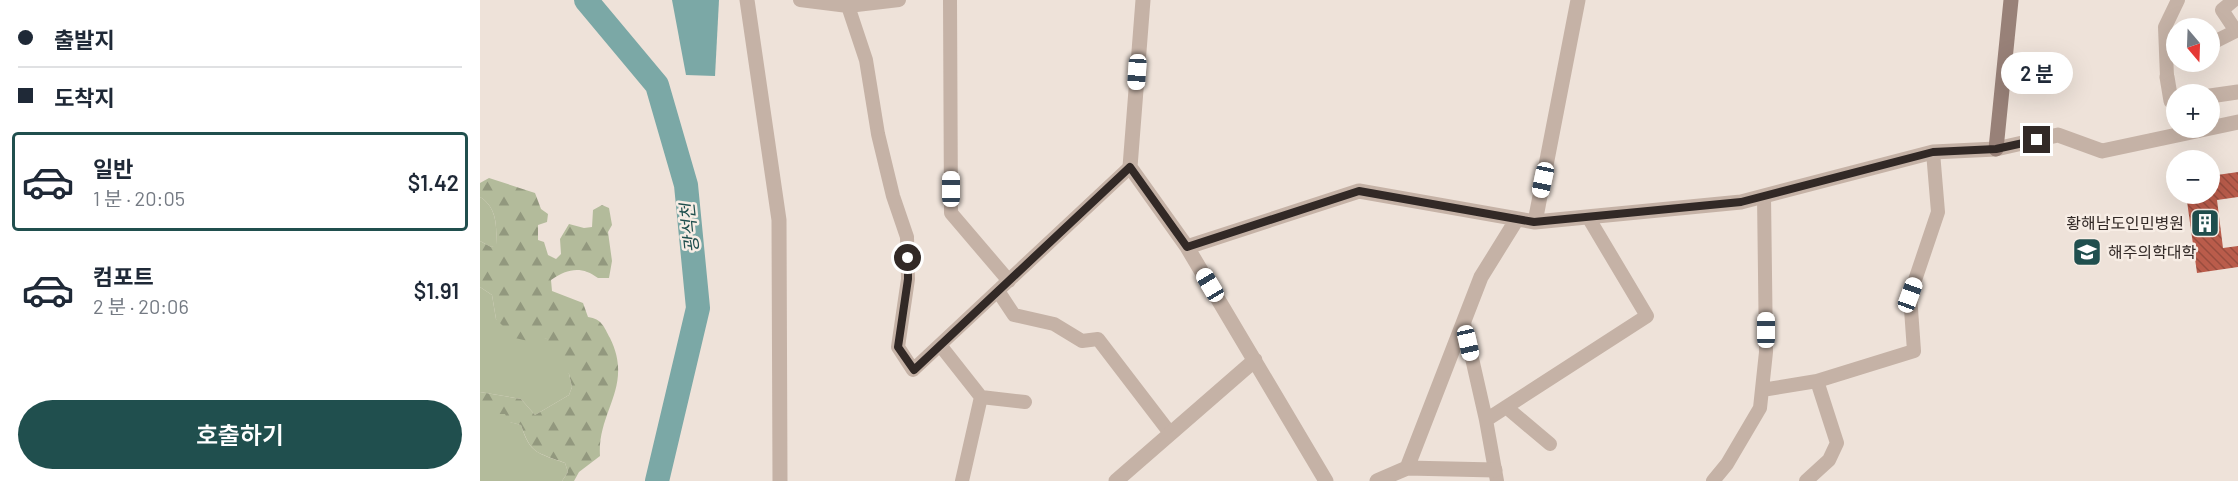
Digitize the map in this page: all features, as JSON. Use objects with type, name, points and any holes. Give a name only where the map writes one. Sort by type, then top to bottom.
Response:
[{"type":"main road","points":[[1996,149],[2011,0]]},
{"type":"street","points":[[747,0],[779,220],[780,481]]},
{"type":"street","points":[[800,0],[848,6],[899,0]]},
{"type":"street","points":[[950,0],[951,213],[1009,280]]},
{"type":"street","points":[[1143,0],[1130,167],[1187,247],[1326,481]]},
{"type":"street","points":[[1534,222],[1578,0]]},
{"type":"street","points":[[2169,18],[2178,0]]},
{"type":"street","points":[[2220,39],[2236,31],[2222,10],[2234,0]]},
{"type":"street","points":[[848,6],[866,60],[878,134],[893,196],[908,237],[908,279],[898,347],[914,370],[1130,167]]},
{"type":"street","points":[[2168,72],[2168,84]]},
{"type":"street","points":[[2220,95],[2238,92]]},
{"type":"street","points":[[1187,247],[1359,191],[1534,222],[1741,202],[1933,152],[1996,149],[2058,135],[2102,151],[2238,122]]},
{"type":"street","points":[[1762,390],[1817,381],[1914,351],[1910,295],[1938,212],[1933,152]]},
{"type":"street","points":[[1713,481],[1727,464],[1760,408],[1766,352],[1764,196]]},
{"type":"street","points":[[1486,420],[1647,316],[1588,217]]},
{"type":"street","points":[[1407,468],[1482,277],[1517,219]]},
{"type":"street","points":[[998,291],[1014,315],[1054,324],[1082,341],[1098,339],[1170,434]]},
{"type":"street","points":[[1377,481],[1407,468],[1496,476],[1464,323]]},
{"type":"street","points":[[940,345],[981,397],[1025,402]]},
{"type":"street","points":[[1116,481],[1255,360]]},
{"type":"street","points":[[1806,481],[1829,460],[1837,443],[1817,381]]},
{"type":"street","points":[[962,481],[981,397]]},
{"type":"street","points":[[1506,407],[1550,444]]},
{"type":"green space","points":[[489,178],[535,193],[541,209],[548,214],[547,222],[538,225],[538,240],[544,242],[548,255],[556,259],[561,254],[560,239],[569,224],[584,228],[592,227],[593,210],[602,205],[609,208],[612,225],[608,232],[612,261],[609,278],[598,278],[581,270],[575,270],[563,273],[551,280],[552,291],[583,303],[588,317],[602,324],[616,355],[618,371],[617,385],[604,425],[600,456],[579,472],[574,481],[562,481],[568,472],[565,463],[536,451],[528,442],[521,425],[509,422],[505,414],[480,414],[480,392],[521,399],[535,415],[569,395],[572,387],[569,374],[560,368],[554,359],[547,339],[539,338],[532,342],[515,338],[496,319],[492,295],[480,287],[480,241],[491,247],[496,245],[496,225],[493,212],[486,201],[480,197],[480,183]]},
{"type":"green space","points":[[480,197],[490,206],[495,218],[496,246],[491,247],[480,241]]},
{"type":"green space","points":[[480,287],[492,295],[496,319],[547,339],[569,374],[572,387],[569,395],[535,415],[521,399],[480,392]]},
{"type":"green space","points":[[480,414],[506,414],[510,422],[521,425],[528,442],[536,451],[565,463],[568,472],[562,481],[480,481]]},
{"type":"water","points":[[672,0],[719,0],[715,76],[686,75]]},
{"type":"building","name":"황해남도인민병원","points":[[2238,172],[2238,197],[2220,200],[2220,175]]},
{"type":"building","name":"황해남도인민병원","points":[[2187,204],[2218,204],[2223,248],[2238,246],[2238,267],[2197,273]]},
{"type":"waterway","name":"광석천","points":[[586,0],[657,85],[686,185],[698,308],[657,481]]},
{"type":"place","name":"황해남도인민병원","points":[[2205,223]]},
{"type":"place","name":"해주의학대학","points":[[2087,252]]},
{"type":"route","points":[[908,258],[908,279],[898,347],[914,370],[1130,167],[1187,247],[1359,191],[1534,222],[1741,202],[1933,152],[1996,149],[2037,140]]}]
